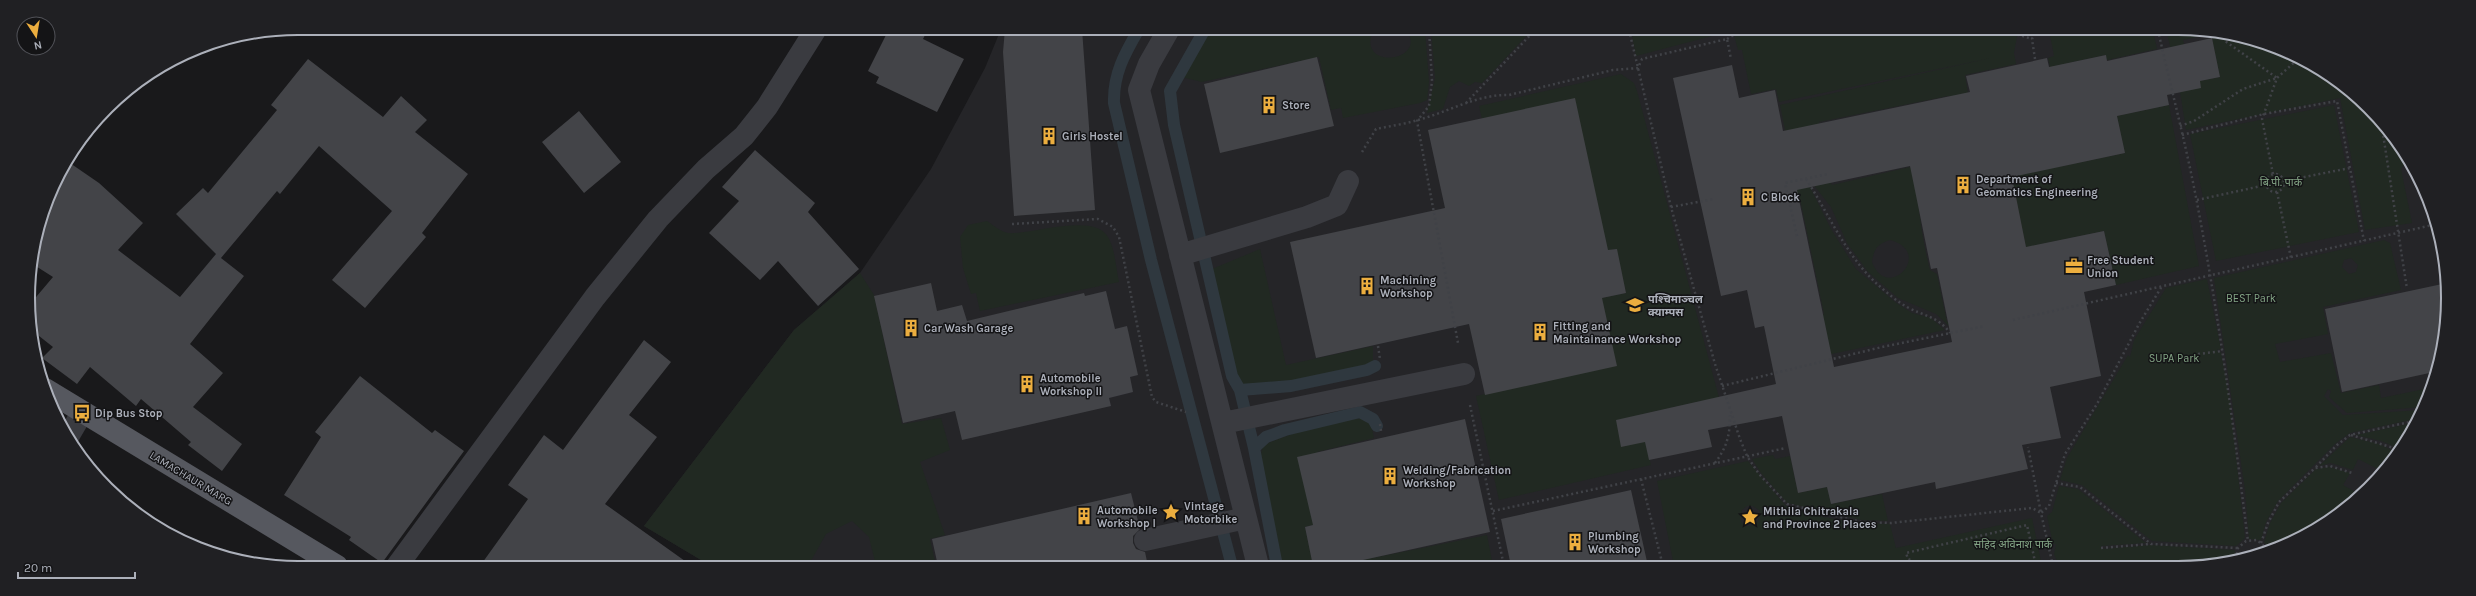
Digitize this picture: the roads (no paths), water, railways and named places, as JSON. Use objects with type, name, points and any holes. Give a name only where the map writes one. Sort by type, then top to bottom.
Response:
[{"type":"main road","name":"LAMACHAUR MARG","points":[[54,395],[329,561]]},
{"type":"street","points":[[401,561],[595,297],[658,219],[706,170],[744,136],[767,107],[812,35]]},
{"type":"street","points":[[1166,35],[1149,64],[1139,90],[1223,419],[1257,561]]},
{"type":"street","points":[[1180,255],[1307,217],[1337,205],[1348,181]]},
{"type":"street","points":[[1223,419],[1464,374]]},
{"type":"street","points":[[71,432],[82,412]]},
{"type":"street","points":[[1145,540],[1246,518]]},
{"type":"waterway","points":[[1136,35],[1125,55],[1118,73],[1114,92],[1114,103],[1151,260],[1231,561]]},
{"type":"waterway","points":[[1202,35],[1170,91],[1174,125],[1232,376],[1240,390],[1254,448],[1276,561]]},
{"type":"waterway","points":[[1240,390],[1291,386],[1367,370],[1375,366]]},
{"type":"waterway","points":[[1254,448],[1266,437],[1285,430],[1360,412],[1373,419],[1377,426]]},
{"type":"place","name":"Store","points":[[1269,105]]},
{"type":"place","name":"Girls Hostel","points":[[1049,136]]},
{"type":"place","name":"Department of Geomatics Engineering","points":[[1963,185]]},
{"type":"place","name":"C Block","points":[[1748,197]]},
{"type":"place","name":"Free Student Union","points":[[2074,266]]},
{"type":"place","name":"Machining Workshop","points":[[1367,286]]},
{"type":"place","name":"पश्‍चिमाञ्‍चल क्याम्पस","points":[[1635,305]]},
{"type":"place","name":"Car Wash Garage","points":[[911,328]]},
{"type":"place","name":"Fitting and Maintainance Workshop","points":[[1540,332]]},
{"type":"place","name":"Automobile Workshop II","points":[[1027,384]]},
{"type":"place","name":"Dip Bus Stop","points":[[82,413]]},
{"type":"place","name":"Welding/Fabrication Workshop","points":[[1390,476]]},
{"type":"place","name":"Vintage Motorbike","points":[[1171,512]]},
{"type":"place","name":"Automobile Workshop I","points":[[1084,516]]},
{"type":"place","name":"Mithila Chitrakala and Province 2 Places","points":[[1750,517]]},
{"type":"place","name":"Plumbing Workshop","points":[[1575,542]]},
{"type":"park label","name":"बि.पी. पार्क","points":[[2281,182]]},
{"type":"park label","name":"BEST Park","points":[[2251,298]]},
{"type":"park label","name":"SUPA Park","points":[[2174,358]]},
{"type":"park label","name":"सहिद अविनाश पार्क","points":[[2013,544]]}]
